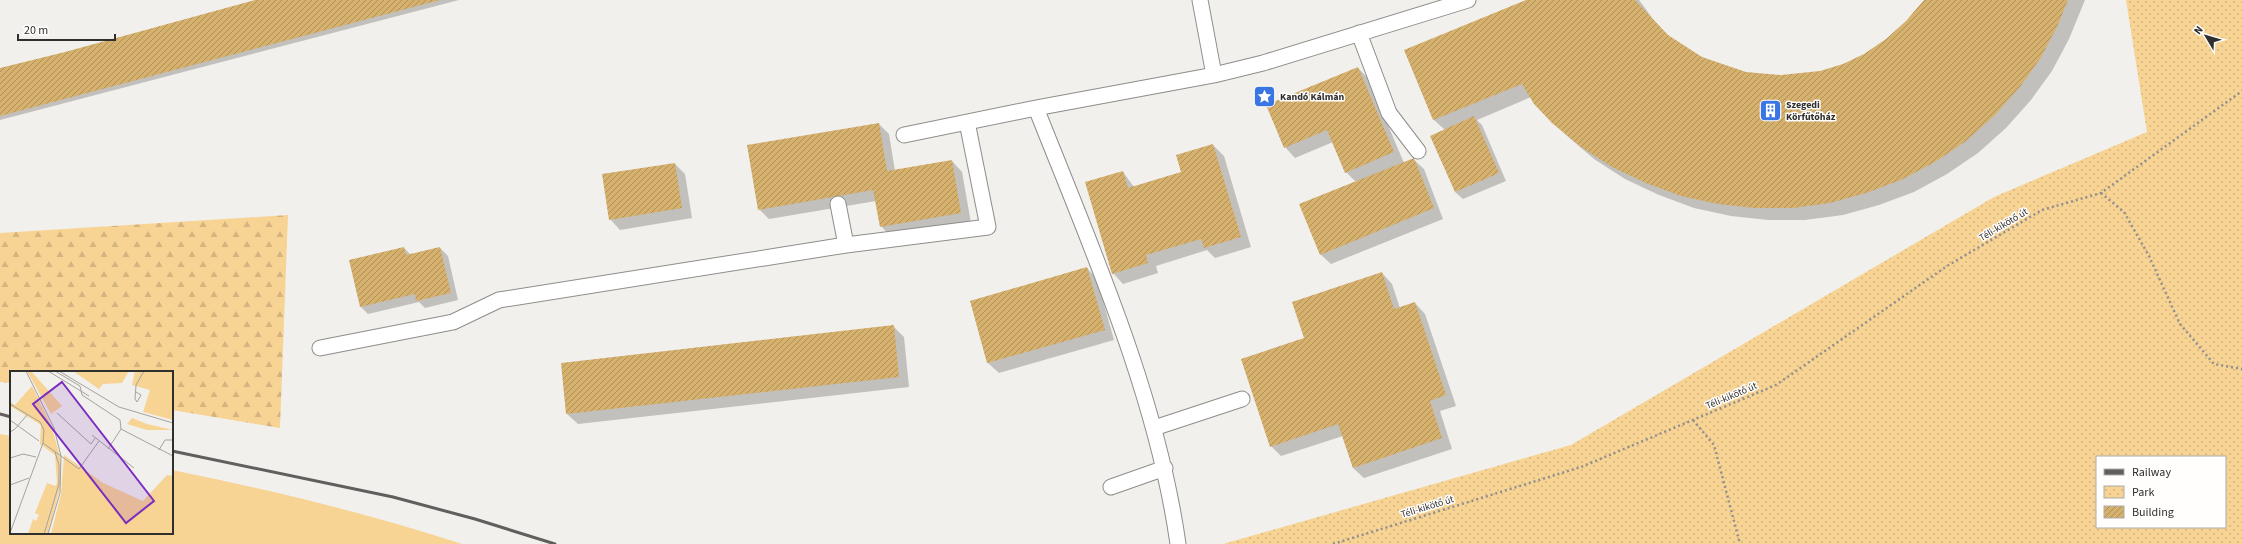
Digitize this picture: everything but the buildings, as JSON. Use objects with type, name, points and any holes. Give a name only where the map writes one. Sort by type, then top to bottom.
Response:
[{"type":"lane","points":[[1200,0],[1214,75]]},
{"type":"lane","points":[[904,135],[1036,108],[1214,75],[1263,63],[1468,0]]},
{"type":"lane","points":[[1360,33],[1389,113],[1418,151]]},
{"type":"lane","points":[[1036,108],[1097,262],[1154,428],[1165,468],[1178,544]]},
{"type":"lane","points":[[320,348],[453,322],[499,300],[846,245],[988,227],[967,122]]},
{"type":"lane","points":[[838,204],[846,245]]},
{"type":"lane","points":[[1154,428],[1242,399]]},
{"type":"lane","points":[[1111,487],[1165,468]]},
{"type":"path","name":"Téli-kikötő út","points":[[1333,544],[1581,467],[1776,385],[1947,266],[2042,210],[2101,193],[2242,91]]},
{"type":"path","points":[[2101,193],[2124,212],[2149,256],[2180,324],[2214,364],[2242,369]]},
{"type":"path","points":[[1693,420],[1714,444],[1740,544]]},
{"type":"green space","points":[[2126,0],[2242,0],[2242,544],[1223,544],[1571,445],[1994,197],[2147,132]]},
{"type":"green space","points":[[288,215],[280,428],[173,410],[173,371],[10,371],[10,383],[0,382],[0,233]]},
{"type":"green space","points":[[0,434],[10,436],[10,534],[173,534],[173,470],[318,503],[390,522],[462,544],[0,544]]},
{"type":"railway","points":[[0,414],[10,417]]},
{"type":"railway","points":[[173,451],[393,497],[475,519],[555,544]]},
{"type":"place","name":"Kandó Kálmán","points":[[1265,96]]},
{"type":"place","name":"Szegedi Körfűtőház","points":[[1770,110]]}]
